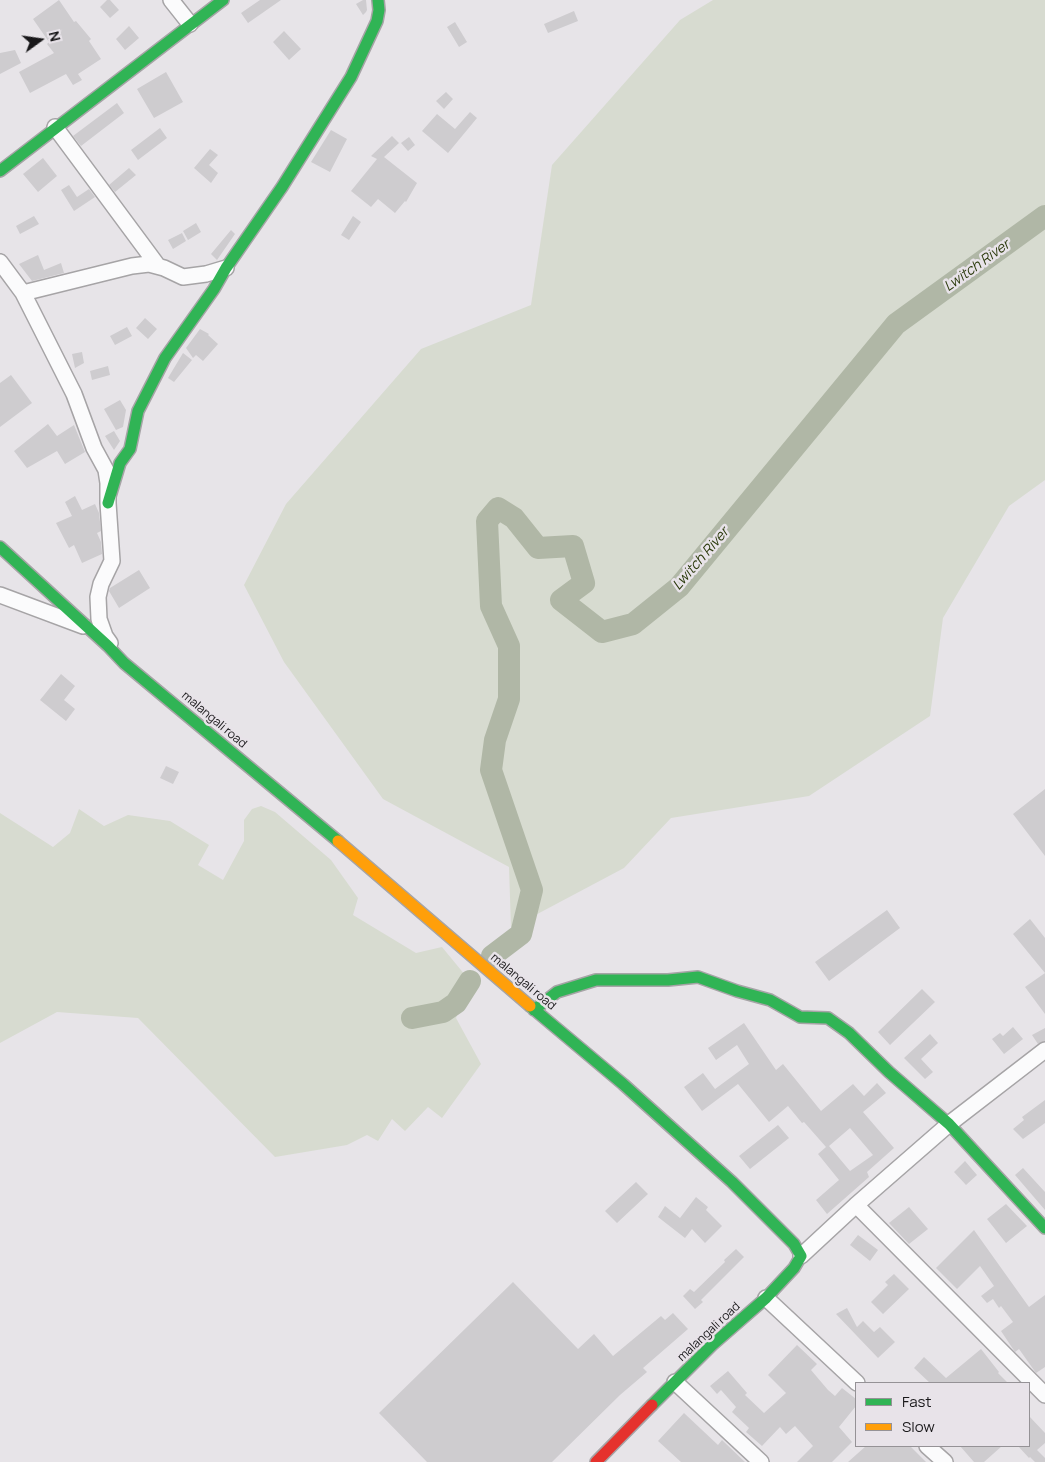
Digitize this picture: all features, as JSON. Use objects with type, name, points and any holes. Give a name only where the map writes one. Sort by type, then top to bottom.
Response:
[{"type":"street","points":[[171,0],[190,24]]},
{"type":"street","points":[[0,171],[223,0]]},
{"type":"street","points":[[108,503],[120,462],[130,449],[138,411],[151,384],[165,358],[282,187],[350,77],[376,21],[379,10],[378,0]]},
{"type":"street","points":[[55,127],[158,266]]},
{"type":"street","points":[[0,262],[23,293],[74,394],[94,448],[106,470],[112,561],[101,584],[98,597],[99,619],[105,636],[124,663]]},
{"type":"street","points":[[23,293],[132,266],[149,264],[183,276],[206,274],[226,268]]},
{"type":"street","name":"malangali road","points":[[0,547],[89,628],[124,663],[623,1084],[732,1182],[788,1238],[801,1256],[794,1268],[766,1298],[712,1345],[596,1462]]},
{"type":"street","points":[[0,595],[89,628]]},
{"type":"street","points":[[534,1010],[557,992],[596,980],[668,980],[698,977],[737,992],[770,1000],[800,1017],[823,1016],[828,1018],[849,1033],[888,1072],[950,1124],[1045,1228]]},
{"type":"street","points":[[801,1256],[856,1205],[950,1124],[1042,1059]]},
{"type":"street","points":[[856,1205],[1045,1395]]},
{"type":"street","points":[[766,1298],[856,1382]]},
{"type":"street","points":[[675,1382],[761,1462]]},
{"type":"street","points":[[928,1447],[945,1462]]},
{"type":"shaded area","points":[[713,0],[1045,0],[1045,480],[1009,506],[943,618],[930,716],[809,796],[671,818],[624,868],[511,928],[509,867],[383,799],[284,662],[244,585],[286,504],[421,349],[531,305],[552,165],[680,20]]},
{"type":"shaded area","points":[[261,806],[275,812],[331,860],[358,898],[353,915],[416,953],[442,947],[470,981],[456,1018],[481,1064],[442,1118],[428,1107],[405,1131],[392,1119],[378,1141],[367,1135],[347,1145],[275,1157],[138,1018],[57,1012],[0,1043],[0,813],[53,847],[70,833],[79,809],[104,826],[128,815],[170,821],[209,845],[198,865],[223,880],[244,841],[244,820],[252,809]]},
{"type":"building","points":[[59,0],[74,22],[76,21],[91,39],[89,41],[101,59],[78,74],[82,80],[73,85],[66,74],[30,93],[19,72],[54,53],[47,44],[49,42],[33,19]]},
{"type":"building","points":[[107,0],[110,0],[119,10],[110,18],[100,7]]},
{"type":"building","points":[[260,0],[281,0],[248,23],[241,13]]},
{"type":"building","points":[[366,0],[367,10],[363,15],[356,4]]},
{"type":"building","points":[[574,11],[578,21],[548,33],[544,24]]},
{"type":"building","points":[[455,22],[467,42],[459,47],[447,27]]},
{"type":"building","points":[[129,26],[139,38],[125,50],[116,39]]},
{"type":"building","points":[[284,31],[301,49],[289,60],[273,42]]},
{"type":"building","points":[[15,50],[21,63],[0,74],[0,53]]},
{"type":"building","points":[[166,72],[183,102],[154,118],[137,89]]},
{"type":"building","points":[[446,92],[453,99],[444,109],[436,101]]},
{"type":"building","points":[[117,103],[124,113],[81,146],[73,136]]},
{"type":"building","points":[[470,112],[477,118],[448,153],[422,131],[437,114],[455,129]]},
{"type":"building","points":[[160,128],[167,138],[138,160],[131,150]]},
{"type":"building","points":[[331,130],[347,139],[330,172],[311,162]]},
{"type":"building","points":[[392,136],[399,143],[384,157],[417,183],[406,202],[395,213],[378,199],[371,207],[351,191],[377,159],[371,156]]},
{"type":"building","points":[[409,137],[415,145],[408,151],[401,143]]},
{"type":"building","points":[[210,149],[218,155],[209,165],[218,173],[211,183],[194,168]]},
{"type":"building","points":[[43,158],[57,176],[38,192],[23,174]]},
{"type":"building","points":[[129,168],[136,175],[115,192],[109,185]]},
{"type":"building","points":[[69,185],[77,197],[89,189],[95,197],[74,211],[61,190]]},
{"type":"building","points":[[34,216],[39,224],[20,234],[16,226]]},
{"type":"building","points":[[353,216],[361,222],[349,240],[341,235]]},
{"type":"building","points":[[196,223],[201,232],[188,240],[183,231]]},
{"type":"building","points":[[231,230],[235,234],[217,260],[211,254]]},
{"type":"building","points":[[182,233],[186,241],[173,249],[168,240]]},
{"type":"building","points":[[38,255],[44,270],[61,263],[64,273],[32,281],[19,264]]},
{"type":"building","points":[[145,318],[157,329],[148,339],[136,328]]},
{"type":"building","points":[[127,327],[132,336],[115,345],[110,336]]},
{"type":"building","points":[[200,329],[209,334],[218,344],[203,361],[196,355],[193,358],[186,348]]},
{"type":"building","points":[[82,352],[84,363],[75,368],[72,354]]},
{"type":"building","points":[[183,353],[192,360],[174,382],[168,378]]},
{"type":"building","points":[[108,366],[110,375],[92,380],[90,371]]},
{"type":"building","points":[[11,375],[32,403],[0,427],[0,383]]},
{"type":"building","points":[[120,400],[126,410],[123,427],[116,430],[104,409]]},
{"type":"building","points":[[48,424],[57,436],[74,425],[85,452],[65,464],[57,451],[27,468],[14,451]]},
{"type":"building","points":[[114,431],[120,441],[114,450],[105,436]]},
{"type":"building","points":[[75,496],[82,510],[95,504],[99,513],[101,531],[97,533],[101,542],[102,554],[82,563],[74,545],[69,548],[56,523],[72,516],[65,502]]},
{"type":"building","points":[[139,570],[150,588],[119,608],[109,591],[110,588]]},
{"type":"building","points":[[61,674],[75,686],[64,700],[75,709],[66,721],[40,700]]},
{"type":"building","points":[[166,766],[179,772],[173,784],[160,778]]},
{"type":"building","points":[[1045,789],[1045,856],[1013,814]]},
{"type":"building","points":[[887,910],[900,928],[829,981],[815,962]]},
{"type":"building","points":[[1030,919],[1045,938],[1045,973],[1013,934]]},
{"type":"building","points":[[1045,973],[1045,1014],[1025,987]]},
{"type":"building","points":[[922,989],[935,1002],[890,1045],[878,1032]]},
{"type":"building","points":[[744,1023],[776,1070],[783,1064],[821,1111],[853,1084],[864,1096],[877,1083],[886,1093],[863,1112],[894,1148],[867,1172],[869,1177],[827,1214],[816,1200],[839,1180],[818,1154],[826,1147],[788,1106],[769,1122],[738,1084],[702,1111],[684,1087],[703,1073],[715,1089],[749,1064],[737,1045],[716,1060],[708,1048]],"holes":[[[850,1128],[873,1155],[850,1171],[829,1146]]]},
{"type":"building","points":[[1013,1027],[1023,1039],[1004,1054],[992,1039],[1000,1033],[1003,1036]]},
{"type":"building","points":[[1045,1028],[1045,1041],[1038,1044],[1032,1035]]},
{"type":"building","points":[[930,1034],[938,1043],[921,1059],[933,1072],[925,1079],[904,1058]]},
{"type":"building","points":[[1045,1100],[1045,1123],[1023,1139],[1013,1129],[1024,1120],[1022,1117]]},
{"type":"building","points":[[778,1125],[789,1138],[750,1169],[739,1156]]},
{"type":"building","points":[[965,1161],[977,1175],[966,1185],[954,1172]]},
{"type":"building","points":[[1023,1168],[1045,1192],[1045,1210],[1015,1175]]},
{"type":"building","points":[[636,1182],[648,1194],[617,1223],[605,1211]]},
{"type":"building","points":[[696,1197],[708,1207],[706,1210],[722,1226],[705,1243],[692,1229],[685,1238],[658,1217],[665,1206],[680,1218]]},
{"type":"building","points":[[1006,1204],[1027,1226],[1006,1243],[987,1219]]},
{"type":"building","points":[[909,1207],[928,1229],[909,1244],[889,1223]]},
{"type":"building","points":[[974,1230],[1029,1307],[1045,1295],[1045,1367],[1036,1373],[1019,1349],[1015,1352],[1001,1331],[1013,1322],[993,1299],[987,1303],[981,1296],[994,1286],[980,1266],[957,1289],[936,1268]]},
{"type":"building","points":[[858,1235],[878,1250],[870,1261],[850,1245]]},
{"type":"building","points":[[736,1249],[744,1257],[701,1300],[703,1302],[695,1309],[683,1296],[690,1289],[694,1292]]},
{"type":"building","points":[[894,1274],[909,1289],[883,1314],[871,1302],[888,1285],[885,1282]]},
{"type":"building","points":[[513,1282],[578,1349],[594,1334],[613,1356],[661,1316],[665,1320],[673,1313],[688,1329],[643,1368],[647,1372],[620,1395],[552,1462],[427,1462],[379,1413]]},
{"type":"building","points":[[847,1308],[857,1327],[863,1321],[874,1332],[880,1327],[895,1342],[878,1358],[836,1314]]},
{"type":"building","points":[[797,1345],[817,1364],[811,1370],[828,1390],[835,1396],[842,1388],[855,1398],[855,1407],[839,1427],[852,1442],[832,1462],[797,1462],[813,1446],[795,1426],[786,1434],[780,1427],[762,1446],[746,1432],[749,1428],[732,1412],[736,1407],[721,1390],[717,1394],[710,1386],[728,1371],[747,1393],[745,1395],[764,1413],[786,1393],[768,1375]]},
{"type":"building","points":[[981,1349],[1007,1382],[929,1382],[914,1368],[924,1357],[946,1378]]},
{"type":"building","points":[[684,1413],[718,1445],[722,1440],[745,1462],[681,1462],[658,1441]]},
{"type":"building","points":[[1030,1417],[1045,1433],[1045,1443],[1037,1450],[1045,1458],[1045,1462],[1035,1462],[1019,1447],[1030,1447]]},
{"type":"building","points":[[865,1447],[911,1447],[926,1462],[848,1462]]},
{"type":"building","points":[[961,1447],[1001,1447],[984,1462],[974,1462]]},
{"type":"waterway","name":"Lwitch River","points":[[492,956],[521,934],[532,890],[491,770],[495,740],[509,699],[509,646],[491,606],[487,521],[498,508],[514,518],[538,548],[573,546],[584,583],[561,600],[602,632],[633,624],[679,587],[896,324],[1045,216]]},
{"type":"waterway","points":[[412,1018],[443,1012],[456,1003],[470,981]]},
{"type":"traffic: fast","points":[[0,171],[223,0]]},
{"type":"traffic: fast","points":[[108,503],[120,463],[130,449],[138,411],[165,358],[282,187],[351,77],[377,21],[378,0]]},
{"type":"traffic: fast","points":[[0,547],[124,663],[338,841]]},
{"type":"traffic: fast","points":[[534,1010],[557,992],[596,980],[668,980],[698,977],[770,1000],[800,1017],[828,1018],[849,1033],[889,1072],[949,1124],[1045,1228]]},
{"type":"traffic: fast","points":[[530,1006],[623,1084],[732,1182],[794,1244],[801,1256],[794,1268],[766,1298],[712,1345],[652,1405]]},
{"type":"traffic: slow","points":[[338,841],[530,1006]]},
{"type":"traffic: jam","points":[[596,1462],[652,1405]]}]
